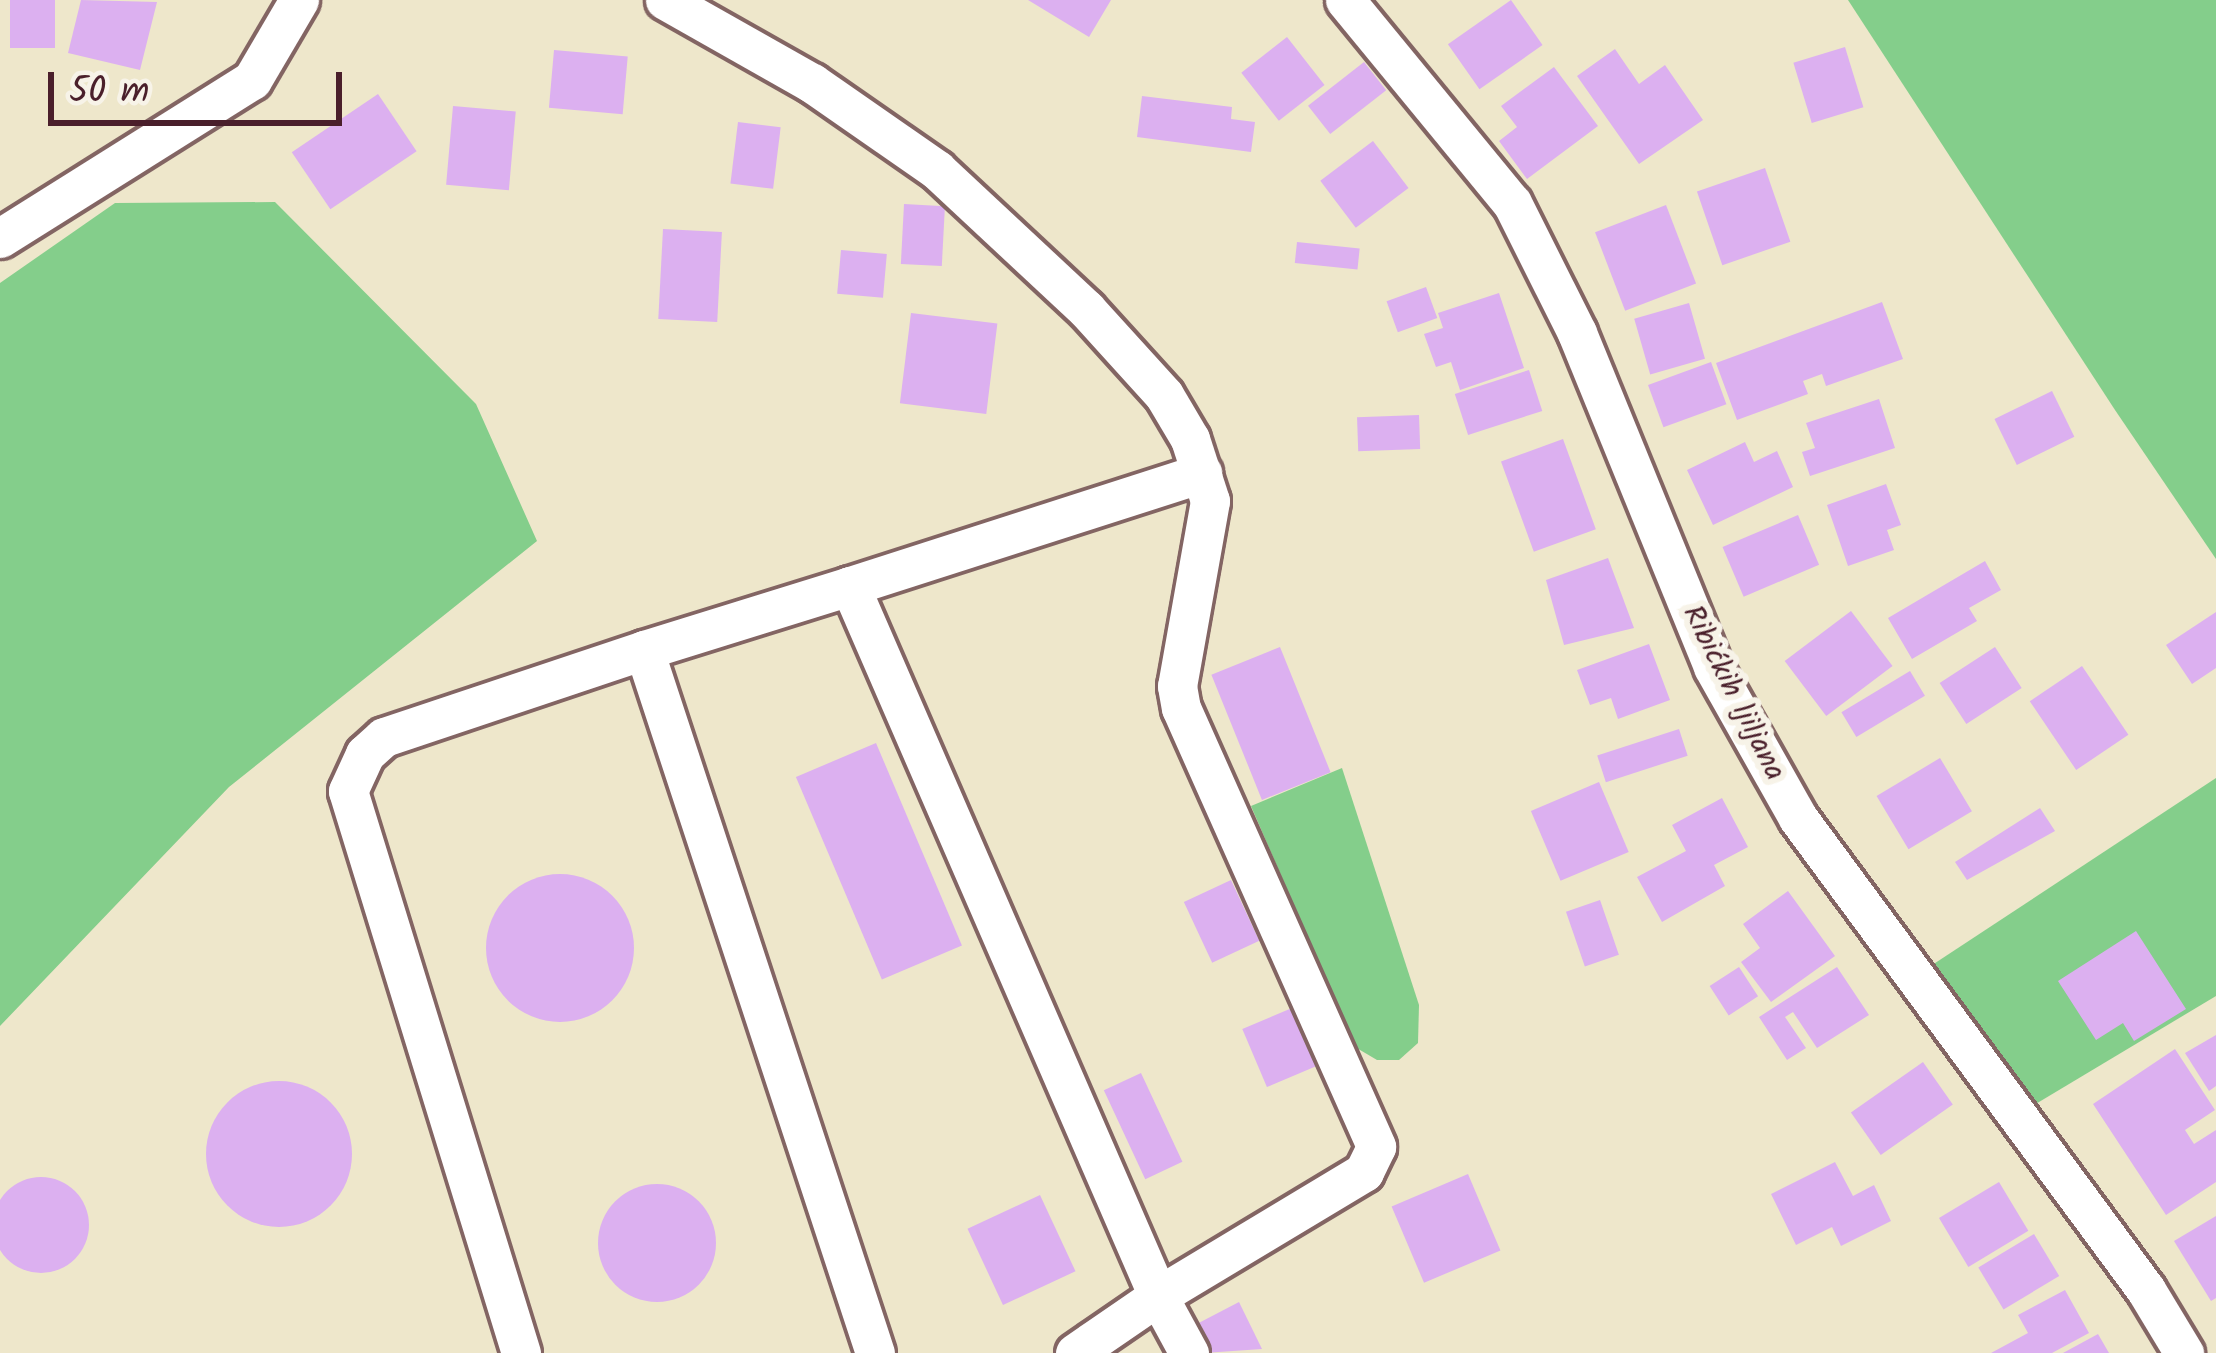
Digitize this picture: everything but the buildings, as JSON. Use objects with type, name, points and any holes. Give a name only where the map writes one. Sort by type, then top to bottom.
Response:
[{"type":"street","points":[[0,238],[252,80],[299,0]]},
{"type":"street","points":[[665,0],[812,83],[954,185],[1164,395],[1202,473],[1208,526],[1178,686],[1181,709],[1376,1147],[1364,1172],[1158,1295],[1075,1353]]},
{"type":"street","name":"Ribićkih ljiljana","points":[[1345,0],[1513,202],[1577,334],[1713,667],[1798,818],[2078,1195],[2183,1353]]},
{"type":"street","points":[[521,1353],[348,791],[384,736],[1202,473]]},
{"type":"street","points":[[850,586],[1158,1295],[1189,1353]]},
{"type":"street","points":[[644,650],[875,1353]]},
{"type":"green space","points":[[1848,0],[2216,0],[2216,559],[2115,410]]},
{"type":"green space","points":[[275,202],[476,404],[537,541],[229,787],[0,1026],[0,283],[115,203]]},
{"type":"green space","points":[[1342,768],[1419,1005],[1418,1043],[1399,1060],[1377,1060],[1355,1047],[1251,806]]},
{"type":"green space","points":[[2216,778],[2216,996],[2034,1105],[1923,971]]}]
